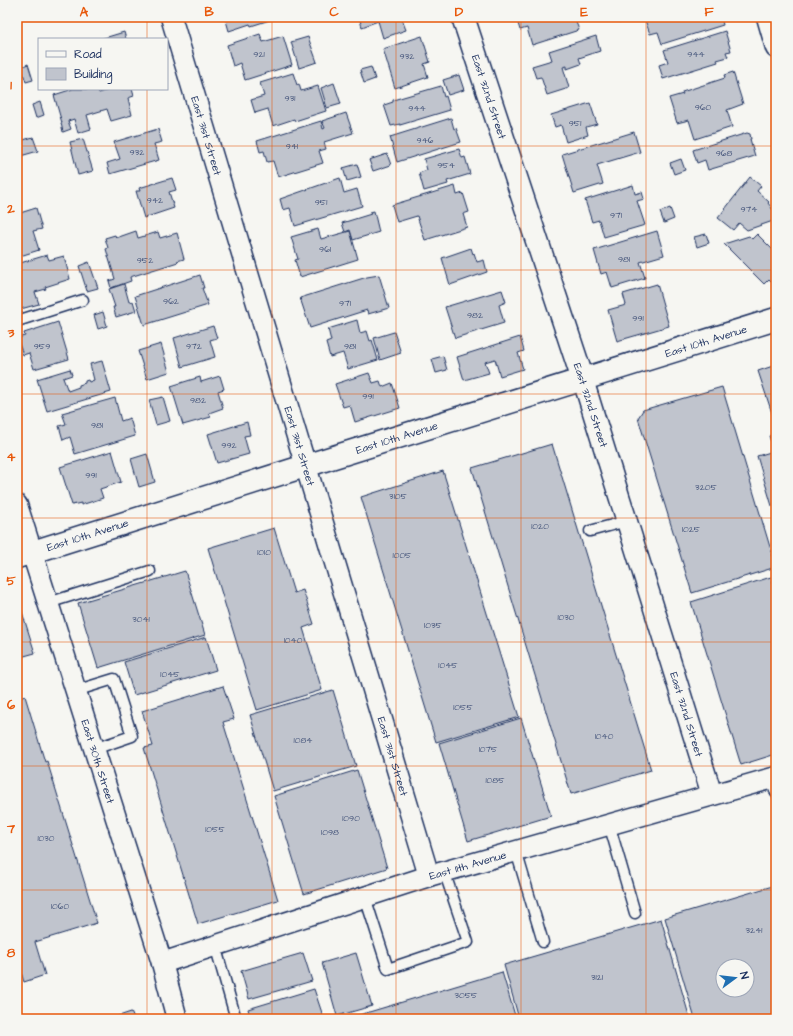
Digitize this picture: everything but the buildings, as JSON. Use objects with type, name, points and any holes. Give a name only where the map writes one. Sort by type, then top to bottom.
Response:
[{"type":"street","name":"East 31st Street","points":[[171,17],[305,466],[436,873]]},
{"type":"street","name":"East 32nd Street","points":[[463,17],[583,380],[712,795]]},
{"type":"street","points":[[767,17],[776,48]]},
{"type":"street","name":"East 10th Avenue","points":[[24,555],[776,319]]},
{"type":"street","name":"East 30th Street","points":[[17,505],[24,555],[48,603],[162,962],[177,1019]]},
{"type":"street","name":"East 11th Avenue","points":[[162,962],[436,873],[712,795],[774,783]]},
{"type":"lane","points":[[17,320],[82,300]]},
{"type":"lane","points":[[590,531],[627,521]]},
{"type":"lane","points":[[48,603],[150,571]]},
{"type":"lane","points":[[76,691],[114,679],[132,736],[94,749]]},
{"type":"lane","points":[[609,824],[635,913]]},
{"type":"lane","points":[[516,851],[543,942]]},
{"type":"lane","points":[[365,897],[388,969],[468,942],[436,873]]},
{"type":"lane","points":[[216,945],[236,1019]]}]
